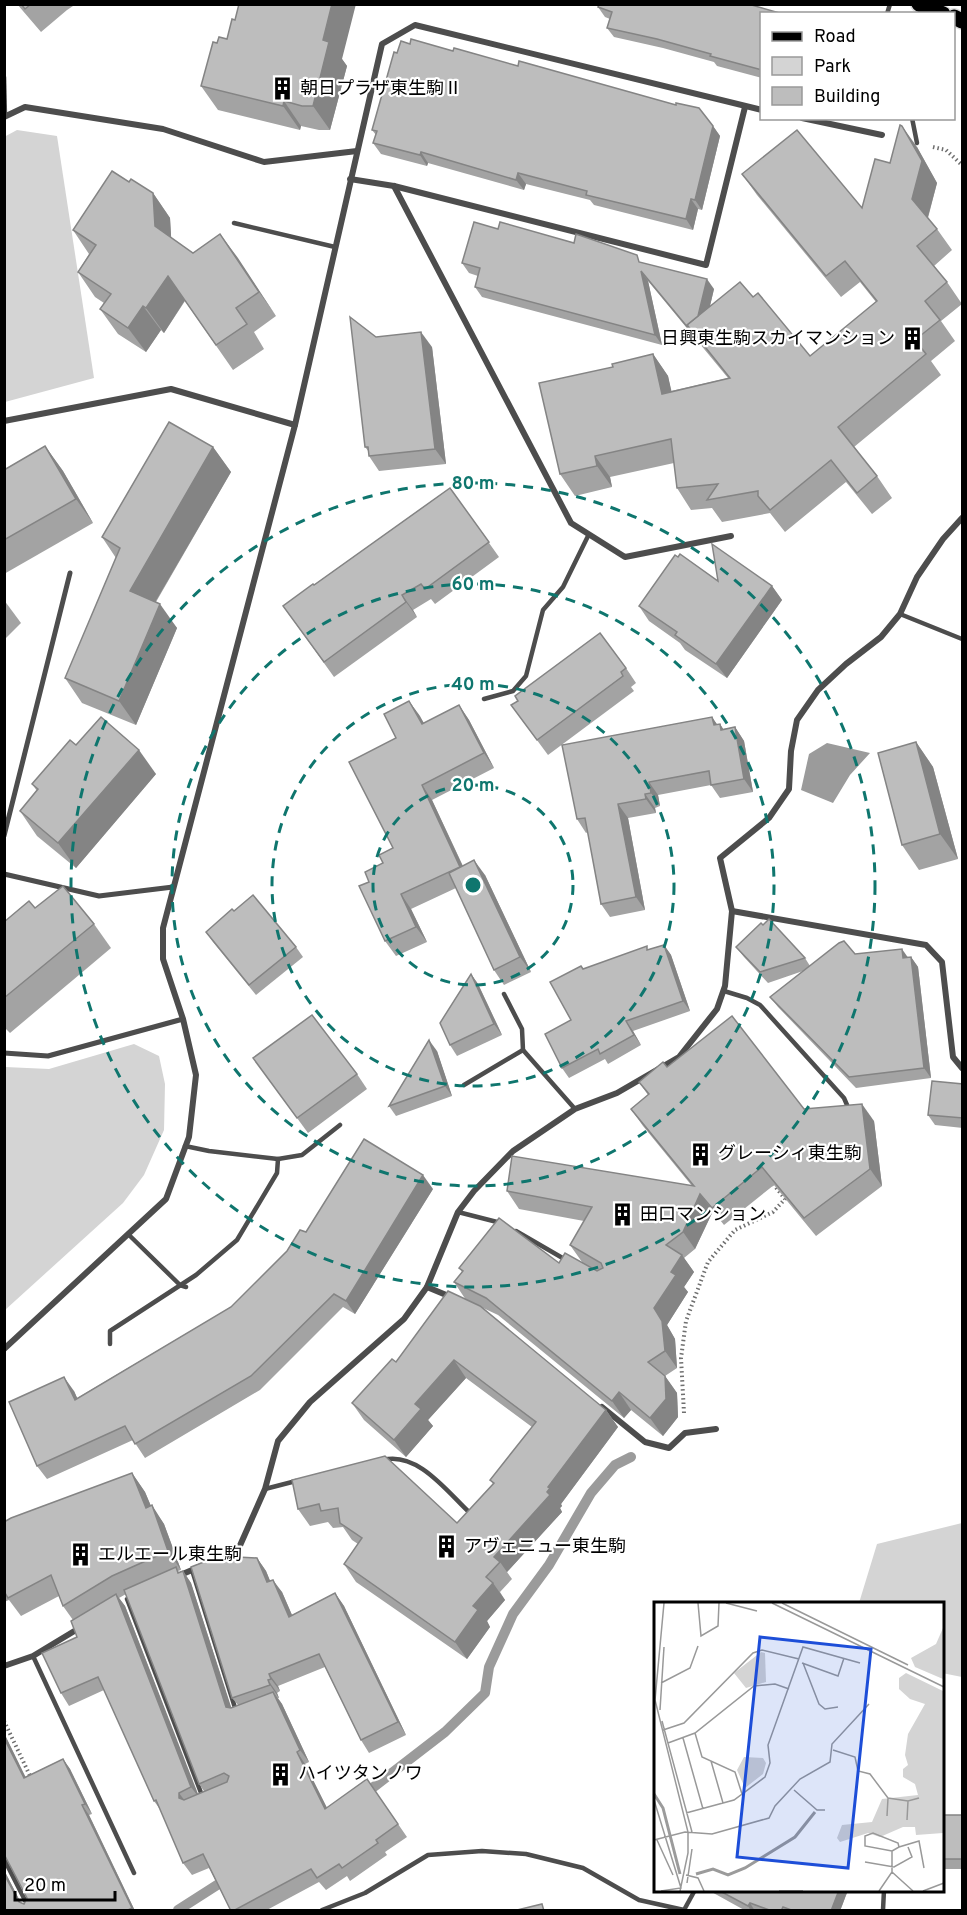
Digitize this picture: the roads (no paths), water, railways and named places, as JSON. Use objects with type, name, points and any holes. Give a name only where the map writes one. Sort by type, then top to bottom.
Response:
[{"type":"main road","points":[[919,4],[938,12]]},
{"type":"street","points":[[4,1349],[166,1199],[189,1137],[196,1075],[183,1019],[163,960],[163,928],[295,425],[382,44],[415,25],[760,110]]},
{"type":"street","points":[[350,179],[394,186],[706,265],[745,106]]},
{"type":"street","points":[[4,117],[25,107],[163,129],[264,162],[357,151]]},
{"type":"street","points":[[811,120],[882,135]]},
{"type":"street","points":[[394,186],[571,523],[625,557],[731,536]]},
{"type":"street","points":[[4,422],[171,389],[295,425]]},
{"type":"street","points":[[170,1580],[238,1550],[265,1489],[278,1441],[310,1402],[404,1319],[427,1287],[458,1212],[474,1191],[513,1151],[575,1109],[617,1093],[679,1057],[717,1009],[724,991],[732,911],[720,858],[769,818],[789,789],[791,751],[797,720],[818,690],[881,636],[900,614],[917,577],[943,539],[963,518]]},
{"type":"street","points":[[4,836],[70,573]]},
{"type":"street","points":[[4,874],[99,896],[173,887]]},
{"type":"street","points":[[732,911],[926,945],[942,962],[953,1057],[963,1068]]},
{"type":"street","points":[[4,1053],[48,1056],[183,1019]]},
{"type":"street","points":[[427,1287],[458,1301]]},
{"type":"street","points":[[599,1404],[645,1443],[669,1448],[685,1433],[716,1429]]},
{"type":"street","points":[[118,1605],[138,1594]]},
{"type":"street","points":[[4,1666],[33,1656],[89,1622]]},
{"type":"lane","points":[[4,77],[4,117]]},
{"type":"lane","points":[[912,120],[917,143]]},
{"type":"lane","points":[[234,224],[335,247]]},
{"type":"lane","points":[[484,699],[513,691],[526,676],[543,610],[563,587],[589,534]]},
{"type":"lane","points":[[900,614],[963,639]]},
{"type":"lane","points":[[724,991],[747,998],[760,1005],[844,1098],[847,1106]]},
{"type":"lane","points":[[504,994],[522,1029],[523,1050],[575,1109]]},
{"type":"lane","points":[[464,1085],[523,1050]]},
{"type":"lane","points":[[185,1146],[278,1159],[302,1155],[340,1125]]},
{"type":"lane","points":[[110,1344],[110,1331],[183,1286],[237,1240],[277,1173],[278,1159]]},
{"type":"lane","points":[[458,1212],[496,1220],[569,1261]]},
{"type":"lane","points":[[128,1234],[183,1286]]},
{"type":"lane","points":[[382,1460],[393,1457],[421,1467],[472,1516]]},
{"type":"lane","points":[[265,1489],[300,1480]]},
{"type":"lane","points":[[192,1570],[238,1716]]},
{"type":"lane","points":[[127,1599],[205,1801],[198,1804]]},
{"type":"lane","points":[[33,1656],[134,1873]]},
{"type":"lane","points":[[322,1911],[365,1893],[428,1855],[482,1851],[526,1854],[583,1869],[639,1900],[684,1911],[694,1891]]},
{"type":"lane","points":[[4,1859],[30,1911]]},
{"type":"lane","points":[[883,1911],[884,1891]]},
{"type":"waterway","points":[[362,1796],[445,1732],[485,1693],[489,1667],[513,1614],[549,1565],[591,1493],[615,1465],[631,1457]]},
{"type":"waterway","points":[[178,1910],[228,1878]]},
{"type":"place","name":"朝日プラザ東生駒Ⅱ","points":[[282,89]]},
{"type":"place","name":"日興東生駒スカイマンション","points":[[913,339]]},
{"type":"place","name":"グレーシィ東生駒","points":[[700,1154]]},
{"type":"place","name":"田口マンション","points":[[622,1215]]},
{"type":"place","name":"アヴェニュー東生駒","points":[[446,1547]]},
{"type":"place","name":"エルエール東生駒","points":[[80,1555]]},
{"type":"place","name":"ハイツタンノワ","points":[[280,1774]]}]
